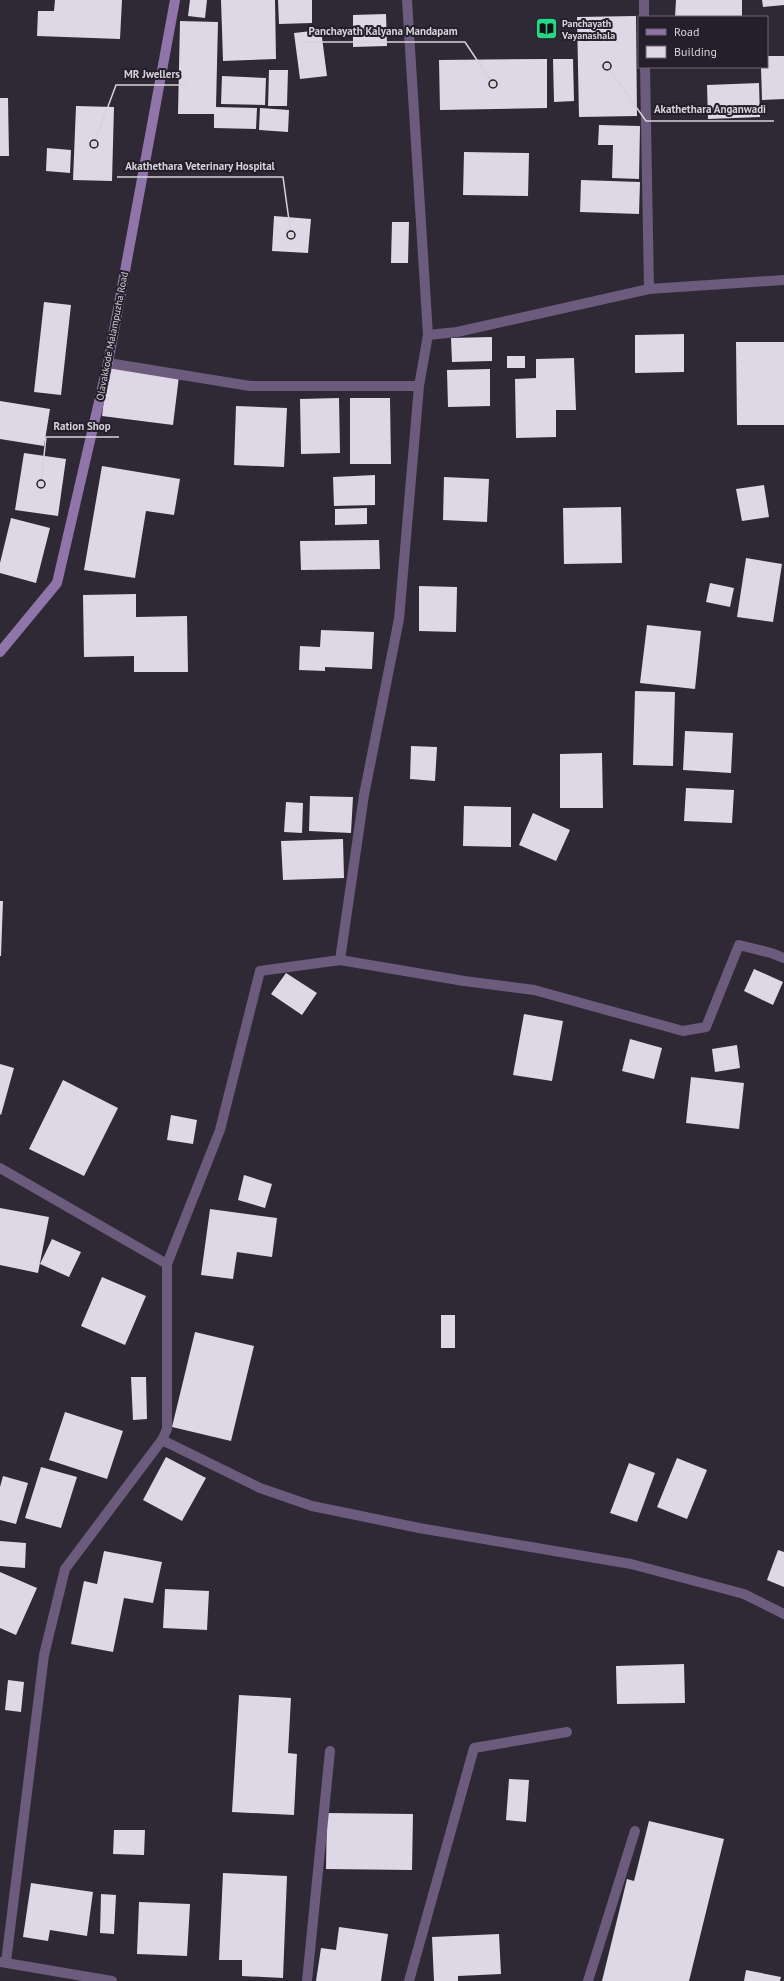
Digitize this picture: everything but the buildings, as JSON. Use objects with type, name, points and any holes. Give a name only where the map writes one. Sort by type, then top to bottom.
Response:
[{"type":"main road","name":"Olavakkode Malampuzha Road","points":[[0,652],[57,583],[108,363],[175,0]]},
{"type":"street","points":[[340,960],[364,795],[399,619],[419,386],[428,335],[407,0]]},
{"type":"street","points":[[644,0],[644,16]]},
{"type":"street","points":[[645,68],[649,289]]},
{"type":"street","points":[[428,335],[457,332],[649,289],[784,280]]},
{"type":"street","points":[[108,363],[250,386],[419,386]]},
{"type":"street","points":[[112,1981],[3,1962],[44,1655],[66,1569],[162,1440],[167,1429],[167,1264],[220,1130],[260,971],[340,960],[464,981],[534,990],[683,1031],[706,1027],[739,945],[784,958]]},
{"type":"street","points":[[0,1168],[167,1264]]},
{"type":"street","points":[[162,1440],[260,1488],[312,1506],[419,1528],[631,1564],[744,1594],[784,1614]]},
{"type":"street","points":[[409,1981],[474,1748],[567,1732]]},
{"type":"street","points":[[307,1981],[330,1751]]},
{"type":"street","points":[[588,1981],[635,1831]]},
{"type":"place","name":"Panchayath Vayanashala","points":[[547,29]]},
{"type":"place","name":"Akathethara Anganwadi","points":[[607,66]]},
{"type":"place","name":"Panchayath Kalyana Mandapam","points":[[493,84]]},
{"type":"place","name":"MR Jwellers","points":[[94,144]]},
{"type":"place","name":"Akathethara Veterinary Hospital","points":[[291,235]]},
{"type":"place","name":"Ration Shop","points":[[41,484]]}]
